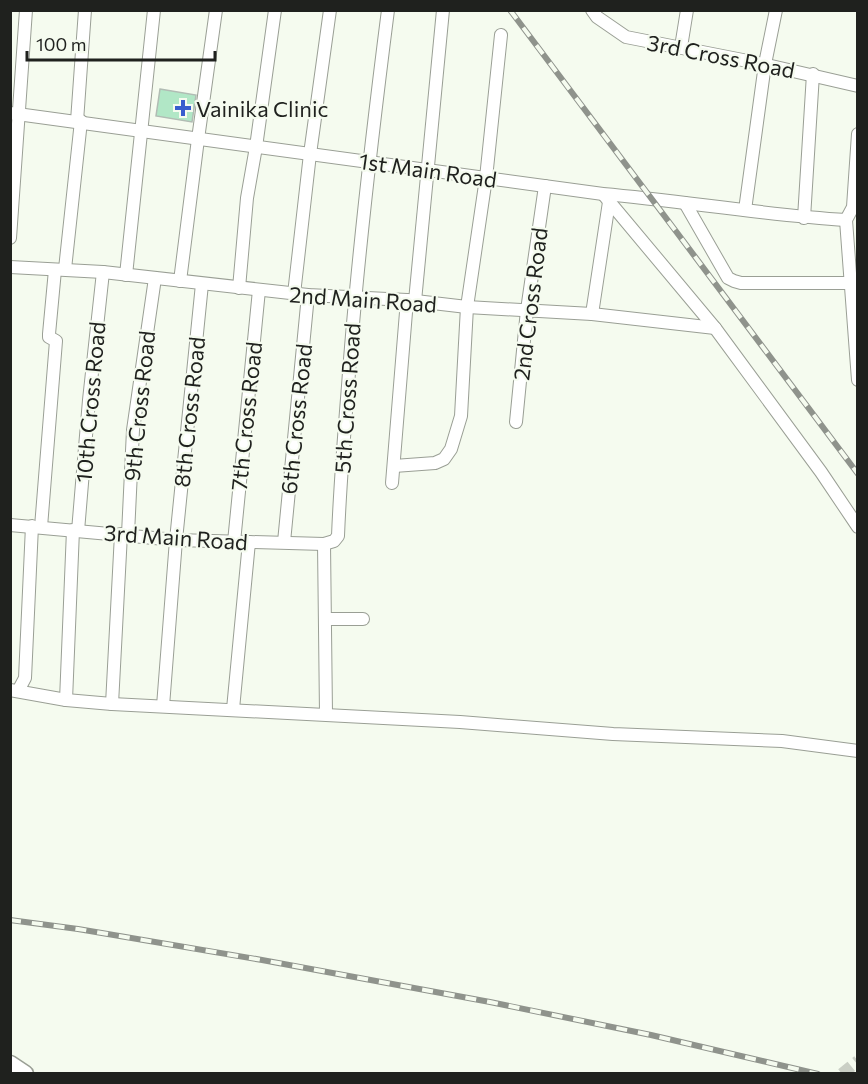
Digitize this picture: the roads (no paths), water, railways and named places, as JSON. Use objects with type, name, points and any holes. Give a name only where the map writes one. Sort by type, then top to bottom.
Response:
[{"type":"street","points":[[10,238],[15,113],[26,10]]},
{"type":"street","points":[[14,691],[25,678],[36,526],[56,341],[49,334],[60,269],[79,121],[85,10]]},
{"type":"street","points":[[126,275],[154,10]]},
{"type":"street","points":[[180,280],[216,10]]},
{"type":"street","points":[[239,288],[247,198],[274,10]]},
{"type":"street","points":[[294,294],[330,10]]},
{"type":"street","name":"5th Cross Road","points":[[324,544],[334,542],[338,536],[339,493],[355,298],[388,10]]},
{"type":"street","points":[[392,483],[443,10]]},
{"type":"street","points":[[681,48],[687,10]]},
{"type":"street","points":[[745,210],[765,64],[776,10]]},
{"type":"street","name":"3rd Cross Road","points":[[596,13],[626,37],[813,74],[858,86]]},
{"type":"street","points":[[394,466],[435,463],[444,459],[451,449],[462,416],[467,307],[486,178],[501,35]]},
{"type":"street","points":[[804,218],[813,74]]},
{"type":"street","name":"1st Main Road","points":[[15,113],[369,163],[427,169],[545,186],[606,198],[685,203],[804,218],[846,220]]},
{"type":"street","points":[[857,376],[854,284],[846,220],[855,206],[858,134]]},
{"type":"street","name":"2nd Cross Road","points":[[516,422],[527,310],[545,186]]},
{"type":"street","points":[[592,314],[606,198]]},
{"type":"street","points":[[606,198],[715,327],[858,526]]},
{"type":"street","points":[[685,203],[728,278],[734,281],[741,283],[854,284]]},
{"type":"street","name":"2nd Main Road","points":[[10,267],[103,272],[294,294],[592,314],[715,327]]},
{"type":"street","name":"10th Cross Road","points":[[66,700],[76,530],[103,272]]},
{"type":"street","name":"9th Cross Road","points":[[112,704],[117,606],[133,430],[155,278]]},
{"type":"street","name":"8th Cross Road","points":[[163,706],[176,540],[202,284]]},
{"type":"street","name":"7th Cross Road","points":[[234,542],[259,290]]},
{"type":"street","name":"6th Cross Road","points":[[284,542],[308,295]]},
{"type":"street","name":"3rd Main Road","points":[[10,525],[176,540],[324,544]]},
{"type":"street","points":[[233,710],[249,542]]},
{"type":"street","points":[[324,544],[326,714]]},
{"type":"street","points":[[325,619],[363,619]]},
{"type":"street","points":[[14,691],[66,700],[112,704],[460,722],[613,734],[782,741],[858,751]]},
{"type":"street","points":[[10,1064],[25,1074]]},
{"type":"tunnel","points":[[842,1074],[858,1061]]},
{"type":"railway","points":[[510,10],[858,474]]},
{"type":"railway","points":[[10,920],[262,960],[490,1002],[651,1035],[818,1074]]},
{"type":"place","name":"Vainika Clinic","points":[[183,108]]}]
